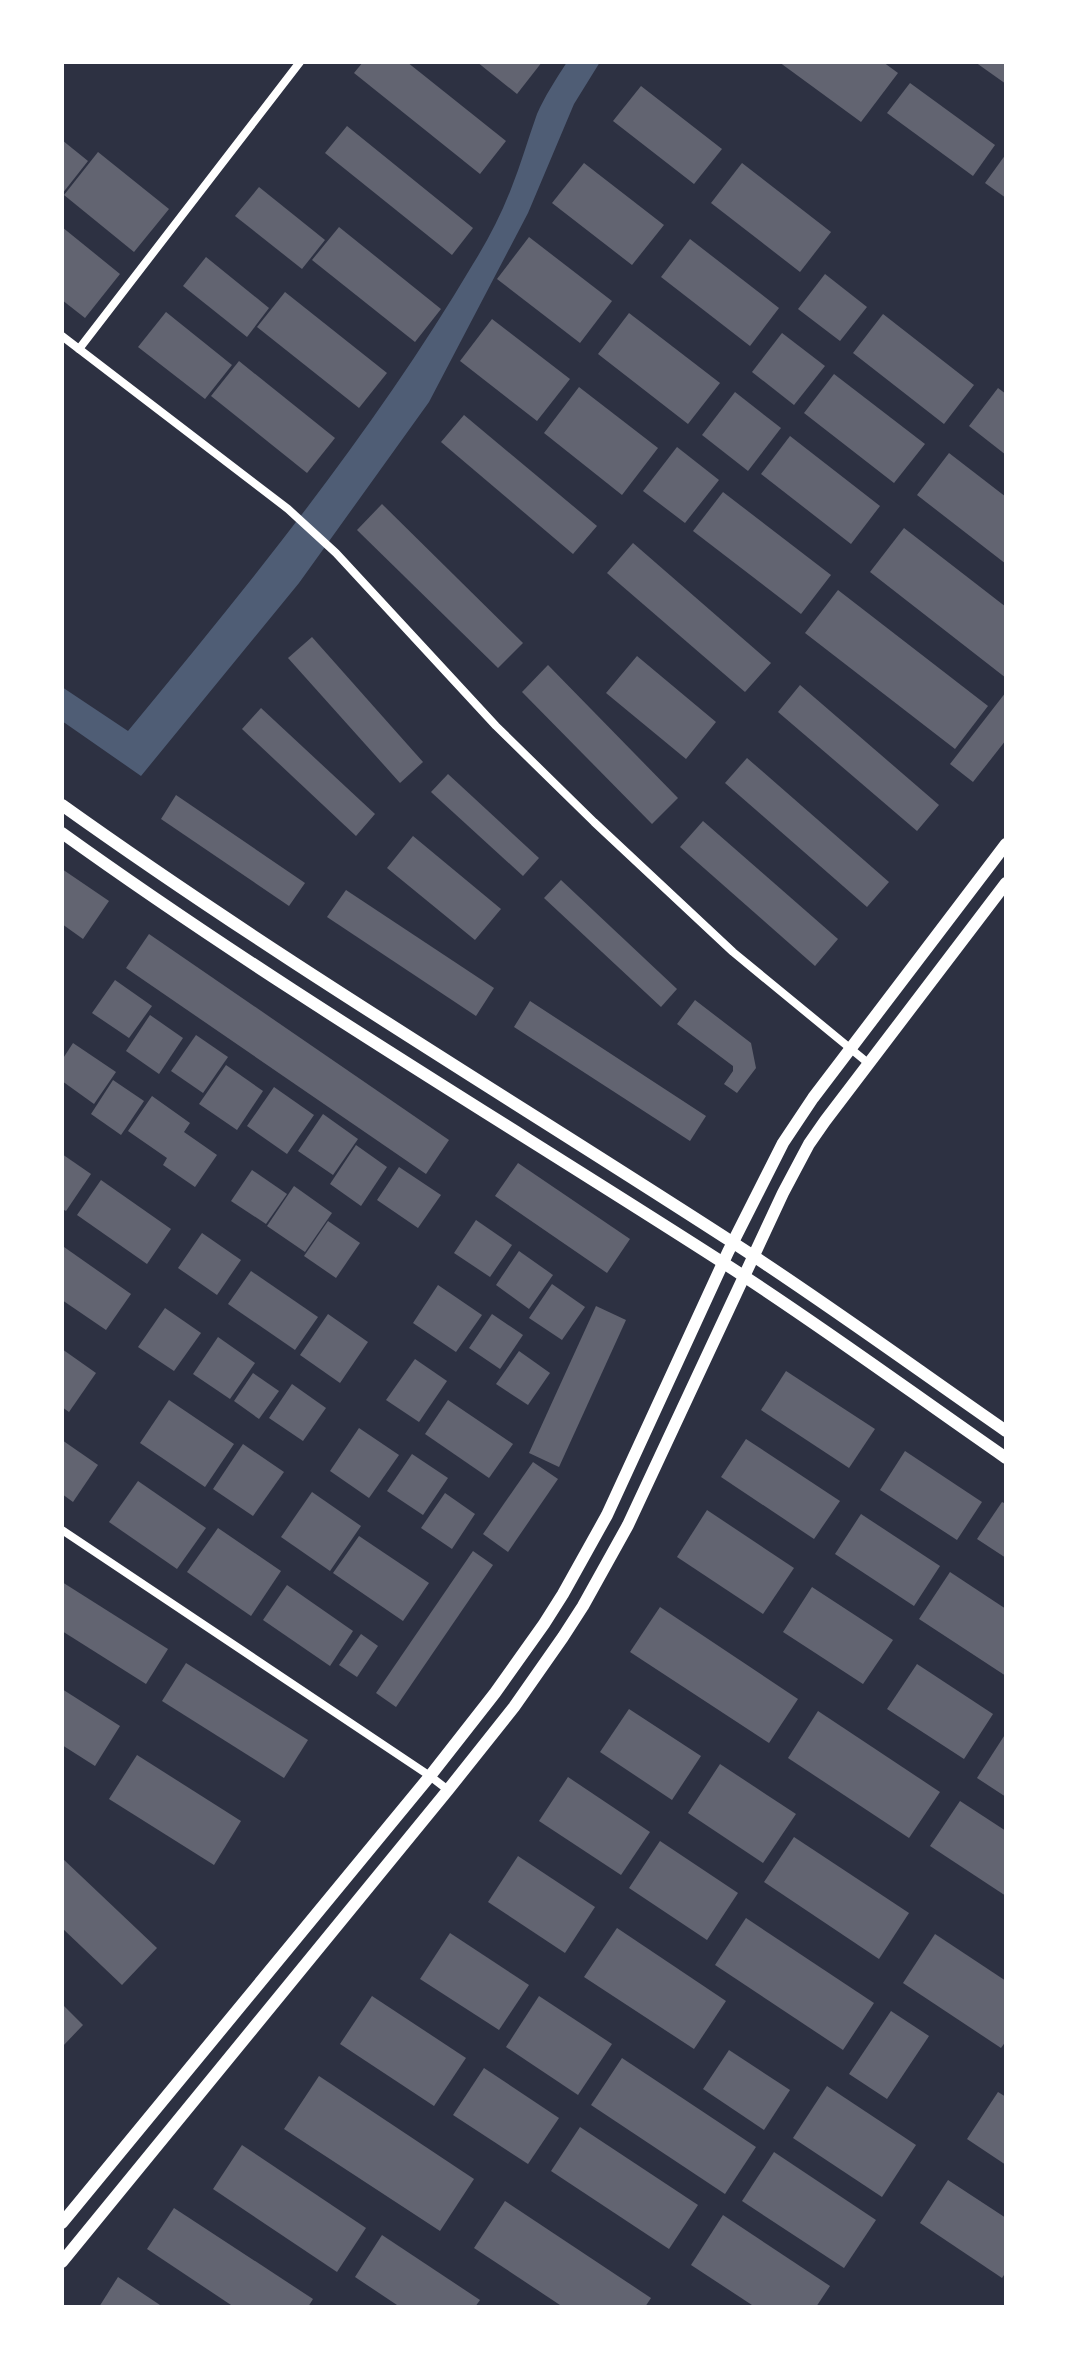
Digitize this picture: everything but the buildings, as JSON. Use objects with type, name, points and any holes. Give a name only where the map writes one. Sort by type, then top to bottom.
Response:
[{"type":"main road","points":[[62,805],[272,949],[753,1256],[1006,1431]]},
{"type":"main road","points":[[62,833],[260,968],[744,1276],[1006,1458]]},
{"type":"main road","points":[[62,2223],[430,1776],[516,1664],[585,1556],[635,1456],[767,1171],[790,1131],[1006,844]]},
{"type":"main road","points":[[62,2262],[514,1707],[590,1593],[628,1525],[753,1256],[809,1144],[1006,883]]},
{"type":"street","points":[[79,349],[300,62]]},
{"type":"street","points":[[62,336],[288,509],[336,553],[496,726],[594,822],[733,952],[868,1063]]},
{"type":"street","points":[[62,1530],[448,1790]]},
{"type":"water","points":[[567,62],[600,62],[574,104],[528,213],[429,402],[299,583],[141,776],[62,721],[62,687],[128,731],[220,618],[353,446],[435,326],[494,227],[515,180],[537,114]]}]
